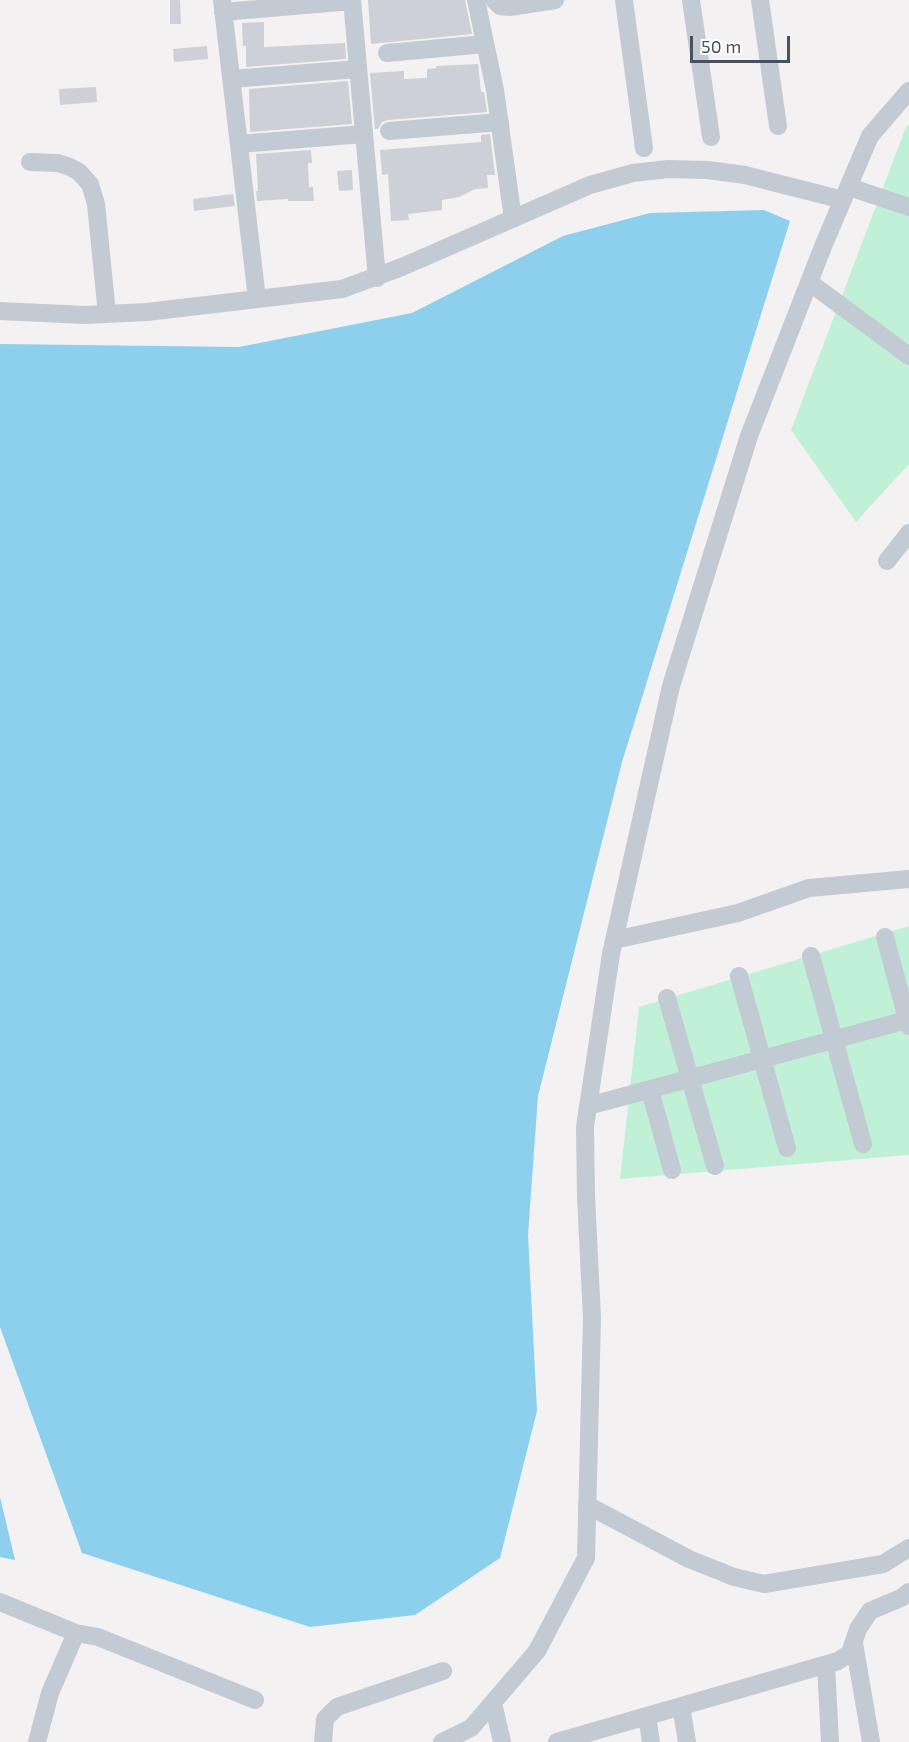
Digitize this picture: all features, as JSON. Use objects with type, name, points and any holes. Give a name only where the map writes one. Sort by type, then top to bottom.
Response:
[{"type":"street","points":[[476,0],[500,122],[513,219]]},
{"type":"street","points":[[494,0],[500,6],[510,7],[553,0]]},
{"type":"street","points":[[624,0],[644,148]]},
{"type":"street","points":[[691,0],[711,137]]},
{"type":"street","points":[[760,0],[778,126]]},
{"type":"street","points":[[257,299],[223,6],[352,1],[377,278]]},
{"type":"street","points":[[387,53],[485,44]]},
{"type":"street","points":[[231,79],[358,69]]},
{"type":"street","points":[[442,1742],[471,1728],[537,1651],[586,1558],[592,1318],[585,1127],[614,940],[671,687],[749,436],[809,282],[870,136],[909,91]]},
{"type":"street","points":[[389,131],[500,122]]},
{"type":"street","points":[[239,144],[364,134]]},
{"type":"street","points":[[30,162],[58,163],[70,167],[79,172],[90,184],[96,204],[107,314]]},
{"type":"street","points":[[0,311],[41,314],[147,312],[342,289],[377,278],[590,185],[633,173],[669,169],[708,170],[846,193],[909,207]]},
{"type":"street","points":[[809,282],[909,356]]},
{"type":"street","points":[[887,561],[909,534]]},
{"type":"street","points":[[614,940],[738,914],[809,888],[909,879]]},
{"type":"street","points":[[588,1106],[834,1039],[908,1023],[902,973],[885,937]]},
{"type":"street","points":[[811,956],[863,1144]]},
{"type":"street","points":[[739,976],[787,1148]]},
{"type":"street","points":[[667,998],[715,1166]]},
{"type":"street","points":[[650,1090],[672,1170]]},
{"type":"street","points":[[587,1505],[689,1559],[734,1577],[764,1584],[883,1564],[909,1548]]},
{"type":"street","points":[[564,1741],[610,1735],[647,1716],[844,1658],[850,1653],[858,1629],[870,1611],[901,1598],[909,1592]]},
{"type":"street","points":[[0,1602],[76,1633],[98,1637],[255,1700]]},
{"type":"street","points":[[37,1742],[50,1693],[76,1633]]},
{"type":"street","points":[[854,1643],[871,1742]]},
{"type":"street","points":[[826,1665],[830,1742]]},
{"type":"street","points":[[323,1742],[325,1719],[337,1707],[444,1671]]},
{"type":"street","points":[[493,1703],[501,1742]]},
{"type":"street","points":[[681,1706],[687,1742]]},
{"type":"street","points":[[647,1716],[651,1742]]},
{"type":"green space","points":[[909,124],[909,464],[856,522],[791,430]]},
{"type":"green space","points":[[909,926],[909,1155],[620,1179],[639,1007]]},
{"type":"water","points":[[764,210],[790,221],[622,762],[538,1096],[528,1235],[537,1411],[500,1558],[415,1615],[310,1627],[82,1553],[0,1327],[0,344],[239,347],[412,313],[563,236],[650,213]]},
{"type":"water","points":[[0,1497],[15,1560],[0,1557]]},
{"type":"building","points":[[170,0],[180,0],[181,24],[170,24]]},
{"type":"building","points":[[368,0],[465,0],[472,34],[371,44]]},
{"type":"building","points":[[264,22],[264,47],[345,43],[346,59],[246,67],[246,46],[243,46],[242,23]]},
{"type":"building","points":[[207,46],[208,59],[174,62],[173,49]]},
{"type":"building","points":[[478,64],[481,92],[484,92],[487,112],[388,120],[375,129],[370,73],[404,71],[404,79],[427,78],[427,69],[437,68],[436,66]]},
{"type":"building","points":[[348,81],[352,124],[250,132],[249,89]]},
{"type":"building","points":[[96,87],[97,102],[60,105],[59,89]]},
{"type":"building","points":[[490,134],[495,175],[487,175],[488,188],[475,189],[459,197],[442,200],[442,210],[408,214],[409,220],[391,221],[388,174],[382,175],[380,150],[481,142],[481,135]]},
{"type":"building","points":[[311,150],[312,163],[308,163],[309,187],[313,187],[314,201],[288,201],[288,199],[257,201],[256,154]]},
{"type":"building","points":[[352,170],[353,190],[339,191],[337,171]]},
{"type":"building","points":[[233,194],[235,206],[194,211],[193,199]]}]
